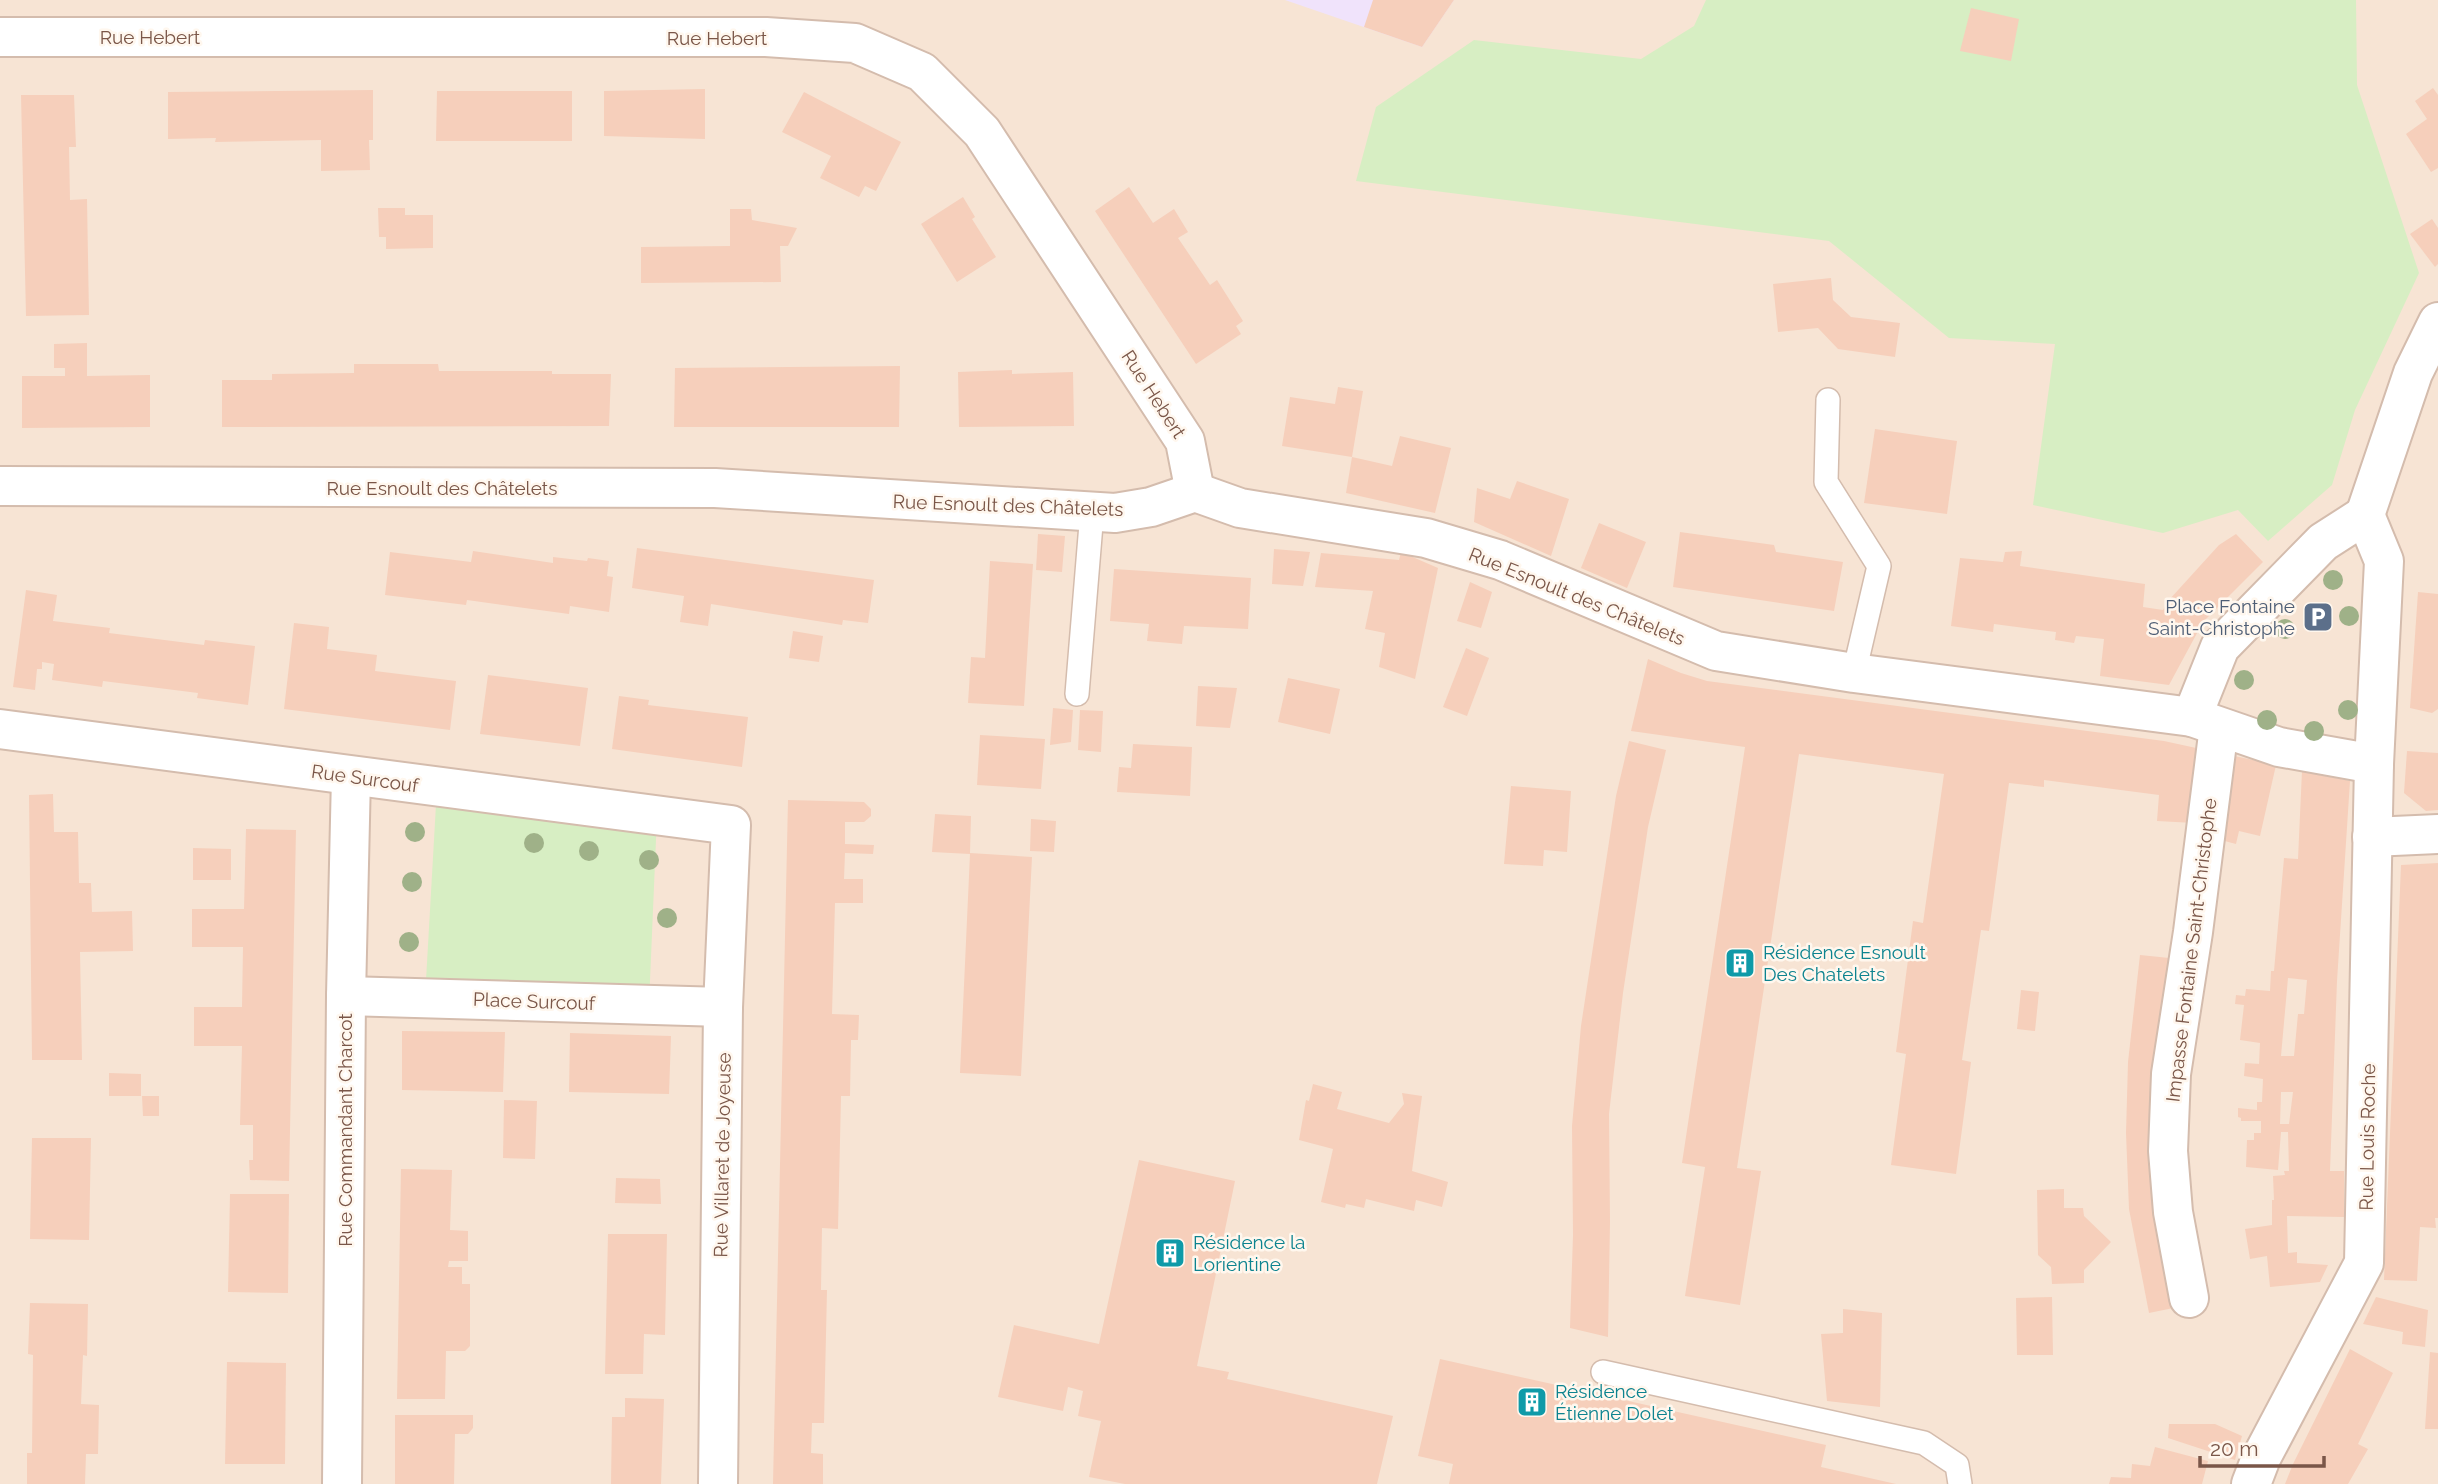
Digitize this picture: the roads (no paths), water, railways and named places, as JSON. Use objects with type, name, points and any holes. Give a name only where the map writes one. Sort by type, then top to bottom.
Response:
[{"type":"street","name":"Rue Hebert","points":[[0,37],[766,37],[855,43],[922,72],[982,132],[1185,441],[1195,492]]},
{"type":"street","points":[[2365,514],[2384,562],[2374,764],[2279,747],[2205,722],[2220,647],[2323,542],[2365,514],[2413,373],[2438,322]]},
{"type":"street","name":"Rue Esnoult des Châtelets","points":[[0,486],[715,488],[1115,513],[1151,507],[1195,492],[1240,508],[1426,538],[1500,560],[1716,652],[2205,722]]},
{"type":"street","name":"Impasse Fontaine Saint-Christophe","points":[[2189,1298],[2173,1212],[2168,1151],[2171,1074],[2193,932],[2205,722]]},
{"type":"street","name":"Rue Surcouf","points":[[0,729],[731,825]]},
{"type":"street","name":"Rue Louis Roche","points":[[2251,1484],[2261,1458],[2364,1263],[2374,764]]},
{"type":"street","name":"Rue Commandant Charcot","points":[[342,1484],[346,996],[351,776]]},
{"type":"street","name":"Rue Villaret de Joyeuse","points":[[718,1484],[723,1007],[731,825]]},
{"type":"street","points":[[2372,837],[2438,834]]},
{"type":"street","name":"Place Surcouf","points":[[346,996],[723,1007]]},
{"type":"lane","points":[[1828,400],[1826,482],[1879,566],[1854,673]]},
{"type":"lane","points":[[1077,694],[1092,512]]},
{"type":"lane","points":[[1603,1372],[1924,1443],[1957,1465],[1960,1484]]},
{"type":"place","name":"Place Fontaine Saint-Christophe","points":[[2318,617]]},
{"type":"place","name":"Résidence Esnoult Des Chatelets","points":[[1740,963]]},
{"type":"place","name":"Résidence la Lorientine","points":[[1170,1253]]},
{"type":"place","name":"Résidence Étienne Dolet","points":[[1532,1402]]}]
